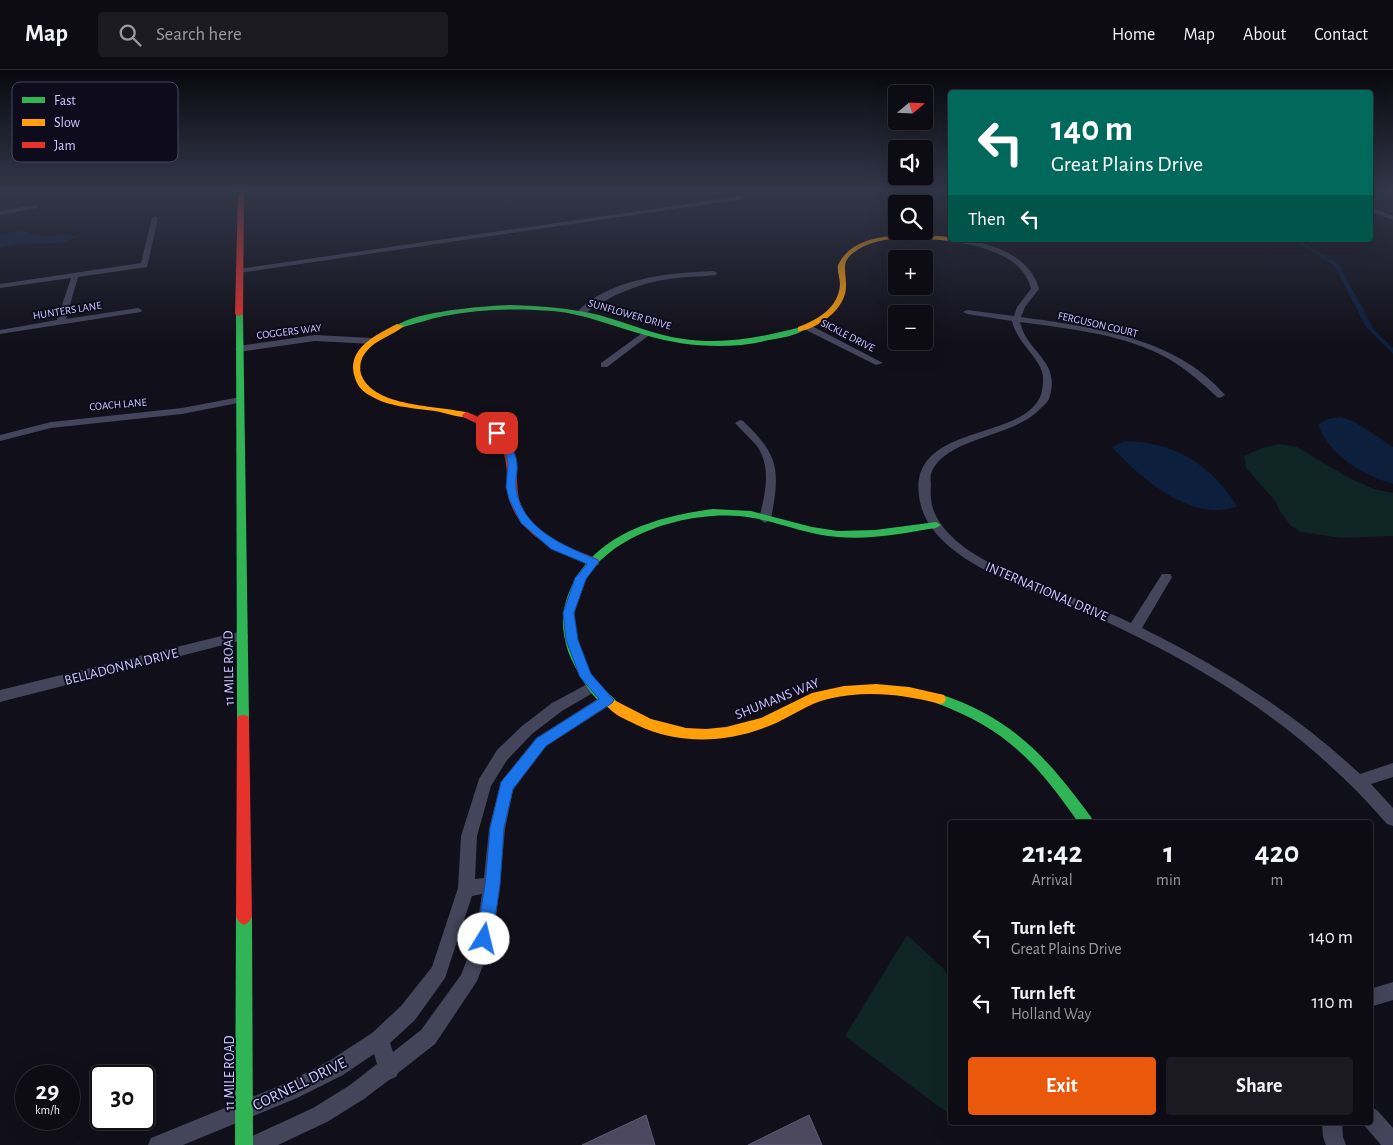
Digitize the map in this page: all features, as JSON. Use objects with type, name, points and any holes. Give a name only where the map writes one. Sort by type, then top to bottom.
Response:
[{"type":"street","points":[[0,286],[144,265],[150,241]]},
{"type":"street","name":"11 MILE ROAD","points":[[240,241],[244,1145]]},
{"type":"street","points":[[239,271],[444,241]]},
{"type":"street","name":"SUNFLOWER DRIVE","points":[[372,341],[385,333],[412,322],[472,310],[532,307],[580,313],[648,333],[688,341],[731,342],[769,338],[807,327],[825,316],[838,302],[843,287],[839,271],[840,265],[846,255],[852,250],[877,241]]},
{"type":"street","points":[[964,242],[999,252],[1017,262],[1030,274],[1035,289],[1021,307],[1016,320]]},
{"type":"street","points":[[580,313],[604,296],[650,279],[672,275],[713,273]]},
{"type":"street","points":[[61,322],[75,276]]},
{"type":"street","name":"HUNTERS LANE","points":[[0,332],[138,310]]},
{"type":"street","name":"FERGUSON COURT","points":[[967,312],[1078,329],[1123,339],[1163,353],[1195,372],[1220,395]]},
{"type":"street","name":"INTERNATIONAL DRIVE","points":[[1016,320],[1021,336],[1041,361],[1047,373],[1048,386],[1045,396],[1037,408],[1022,421],[957,443],[945,450],[933,461],[926,474],[924,489],[929,512],[936,525],[955,546],[994,569],[1134,629],[1184,655],[1248,694],[1314,743],[1358,781],[1393,819]]},
{"type":"street","name":"SICKLE DRIVE","points":[[807,327],[879,364]]},
{"type":"street","points":[[604,365],[648,333]]},
{"type":"street","name":"COGGERS WAY","points":[[239,349],[315,338],[344,338],[372,341]]},
{"type":"street","points":[[372,341],[358,359],[355,368],[357,378],[362,385],[379,398],[389,402],[451,410],[489,426],[510,450],[512,464],[511,487],[514,499],[525,521],[555,546],[594,562]]},
{"type":"street","name":"COACH LANE","points":[[0,438],[51,424],[182,411],[240,400]]},
{"type":"street","points":[[740,423],[757,438],[768,455],[771,464],[773,482],[765,519]]},
{"type":"street","name":"SHUMANS WAY","points":[[936,525],[851,536],[822,532],[756,516],[712,512],[662,520],[638,530],[615,544],[594,562],[581,578],[569,613],[572,640],[586,677],[607,700],[637,721],[670,732],[713,735],[748,728],[810,699],[852,689],[889,689],[934,697],[959,705],[985,718],[1029,750],[1060,785],[1085,820]]},
{"type":"street","points":[[1134,629],[1166,577]]},
{"type":"street","name":"BELLADONNA DRIVE","points":[[0,696],[242,636]]},
{"type":"street","name":"CORNELL DRIVE","points":[[158,1145],[290,1091],[336,1068],[379,1040],[408,1013],[440,972],[466,888],[469,836],[484,784],[502,755],[527,730],[557,707],[593,686]]},
{"type":"street","points":[[255,1145],[320,1115],[358,1092],[389,1070],[428,1037],[468,981],[484,939],[492,885],[497,828],[506,786],[541,742],[607,700]]},
{"type":"street","points":[[527,730],[541,742]]},
{"type":"street","points":[[1358,781],[1393,770]]},
{"type":"street","points":[[484,784],[506,786]]},
{"type":"street","points":[[466,888],[492,885]]},
{"type":"street","points":[[1373,997],[1393,991]]},
{"type":"street","points":[[379,1040],[389,1070]]},
{"type":"street","points":[[1373,1120],[1393,1143]]},
{"type":"street","points":[[1332,1125],[1336,1145]]},
{"type":"green space","points":[[1279,444],[1297,447],[1349,478],[1374,489],[1393,493],[1393,536],[1342,538],[1301,532],[1291,526],[1279,510],[1276,502],[1246,468],[1244,456],[1262,448]]},
{"type":"green space","points":[[907,935],[944,969],[948,976],[948,1113],[845,1036]]},
{"type":"water","points":[[0,241],[66,241],[61,243],[21,244],[0,248]]},
{"type":"water","points":[[1297,242],[1301,242],[1338,264],[1375,331],[1393,348],[1393,354],[1366,327],[1335,266]]},
{"type":"water","points":[[1341,417],[1355,422],[1393,447],[1393,484],[1370,475],[1348,463],[1331,446],[1318,425],[1327,419]]},
{"type":"water","points":[[1125,441],[1143,442],[1160,446],[1190,458],[1215,478],[1237,506],[1220,510],[1203,509],[1168,495],[1137,472],[1112,447]]},
{"type":"building","points":[[646,1115],[655,1145],[582,1145]]},
{"type":"building","points":[[809,1115],[822,1145],[748,1145]]},
{"type":"traffic: fast","points":[[400,326],[422,319],[466,310],[511,307],[579,313],[648,334],[686,342],[725,344],[744,342],[783,335],[801,329]]},
{"type":"traffic: fast","points":[[239,314],[243,720]]},
{"type":"traffic: fast","points":[[612,704],[593,686],[579,663],[570,637],[569,611],[576,586],[590,564],[610,547],[633,533],[659,522],[713,513],[738,513],[763,517],[825,533],[838,534],[900,531],[936,525]]},
{"type":"traffic: fast","points":[[940,699],[965,708],[1007,732],[1041,763],[1085,820]]},
{"type":"traffic: fast","points":[[244,917],[244,1145]]},
{"type":"traffic: slow","points":[[801,329],[822,318],[835,307],[842,293],[843,284],[840,267],[842,262],[850,252],[872,241]]},
{"type":"traffic: slow","points":[[400,326],[371,342],[360,354],[356,370],[361,383],[371,393],[401,404],[466,415]]},
{"type":"traffic: slow","points":[[612,704],[647,724],[666,730],[706,734],[746,729],[765,722],[812,698],[844,691],[860,689],[893,690],[940,699]]},
{"type":"traffic: jam","points":[[239,314],[240,241]]},
{"type":"traffic: jam","points":[[466,415],[485,424],[500,436],[505,444],[511,462],[514,498],[525,521],[542,537],[552,543],[594,562]]},
{"type":"traffic: jam","points":[[243,720],[244,917]]},
{"type":"route","points":[[484,939],[492,885],[497,828],[506,786],[541,742],[607,700],[586,677],[572,640],[569,613],[581,578],[594,562],[555,546],[525,521],[518,510],[511,487],[512,457],[510,450],[497,433]]}]
